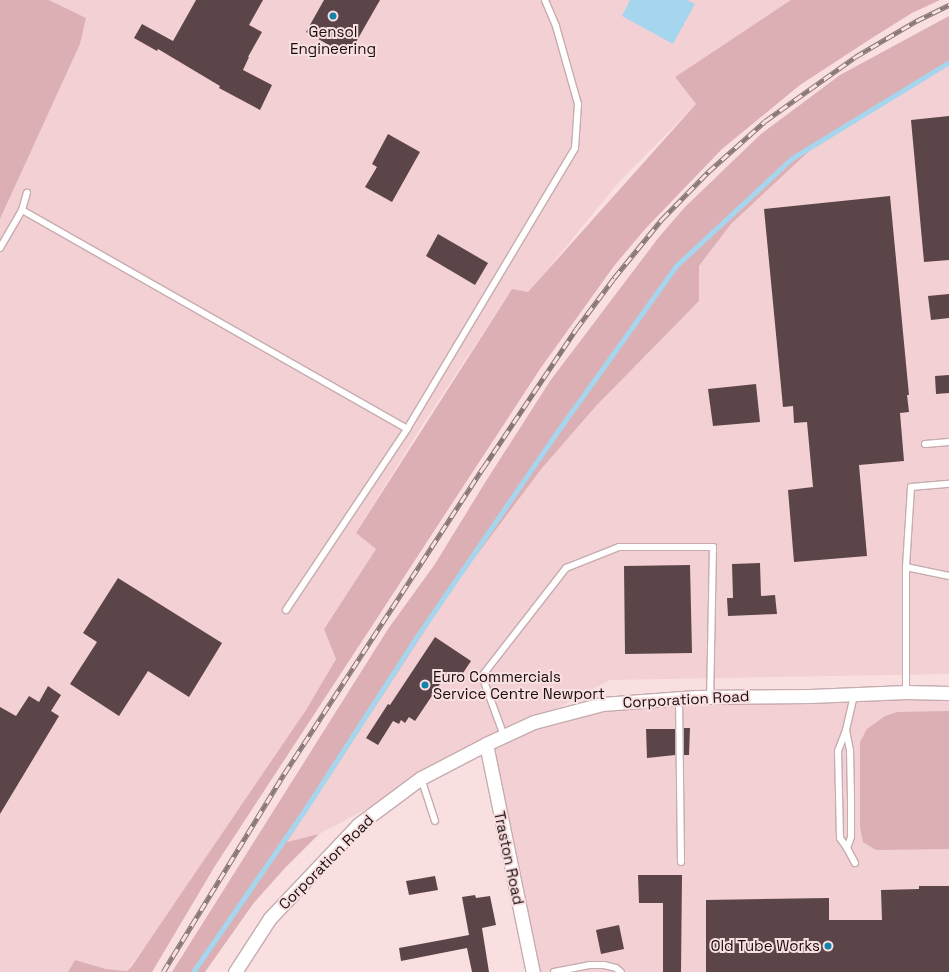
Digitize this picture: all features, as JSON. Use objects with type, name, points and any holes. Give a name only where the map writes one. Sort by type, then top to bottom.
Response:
[{"type":"street","name":"Corporation Road","points":[[235,972],[270,918],[359,824],[421,778],[486,744],[534,722],[602,704],[679,698],[906,692],[949,693]]},
{"type":"street","name":"Traston Road","points":[[486,744],[533,972]]},
{"type":"lane","points":[[286,610],[407,429],[575,148],[578,104],[556,26],[545,0]]},
{"type":"lane","points":[[0,248],[22,210],[27,193]]},
{"type":"lane","points":[[22,210],[407,429]]},
{"type":"lane","points":[[925,444],[949,442]]},
{"type":"lane","points":[[906,692],[906,566],[911,487],[949,484]]},
{"type":"lane","points":[[504,736],[482,676],[566,568],[618,547],[713,547],[710,697]]},
{"type":"lane","points":[[906,566],[949,576]]},
{"type":"lane","points":[[854,694],[846,730],[838,751],[840,838],[855,864]]},
{"type":"lane","points":[[679,698],[681,862]]},
{"type":"lane","points":[[846,730],[850,750],[851,813],[851,836],[847,848]]},
{"type":"lane","points":[[421,778],[435,821]]},
{"type":"lane","points":[[554,972],[590,965],[604,965],[616,968],[621,972]]},
{"type":"shaded area","points":[[0,0],[49,0],[86,18],[80,44],[0,219]]},
{"type":"shaded area","points":[[49,0],[791,0],[675,77],[696,104],[618,183],[528,293],[512,289],[423,424],[356,533],[376,549],[324,628],[336,659],[282,747],[152,938],[127,971],[106,969],[75,960],[68,972],[0,972],[0,219],[80,44],[86,18]]},
{"type":"shaded area","points":[[791,0],[940,0],[912,13],[800,85],[722,149],[646,228],[614,266],[540,369],[215,866],[152,972],[68,972],[75,960],[106,969],[127,971],[132,966],[306,710],[336,659],[324,629],[376,549],[356,533],[512,289],[528,292],[696,104],[675,77]]},
{"type":"shaded area","points":[[949,16],[949,65],[819,142],[731,224],[699,266],[699,301],[596,406],[542,468],[458,580],[287,842],[319,834],[284,869],[253,904],[205,972],[172,972],[388,629],[435,564],[550,381],[659,237],[685,207],[761,134],[840,75]]},
{"type":"shaded area","points":[[949,65],[949,674],[610,680],[515,731],[602,704],[949,693],[949,972],[533,972],[486,746],[319,834],[286,842],[458,580],[542,467],[596,406],[699,301],[699,266],[731,224],[819,142]]},
{"type":"shaded area","points":[[949,711],[949,849],[876,850],[863,842],[860,827],[860,742],[867,729],[885,716],[897,712]]},
{"type":"water","points":[[630,0],[687,0],[695,4],[673,44],[622,16]]},
{"type":"building","points":[[196,0],[263,0],[249,25],[262,32],[248,57],[243,70],[272,85],[260,110],[219,88],[220,86],[158,49],[157,51],[134,38],[142,24],[173,41]]},
{"type":"building","points":[[324,0],[380,0],[348,56],[306,32]]},
{"type":"building","points":[[949,116],[949,260],[924,262],[911,120]]},
{"type":"building","points":[[388,134],[420,152],[392,202],[365,187],[377,167],[372,164]]},
{"type":"building","points":[[890,196],[909,395],[907,395],[909,412],[900,413],[904,461],[859,465],[867,556],[794,562],[788,490],[813,487],[807,422],[794,423],[793,406],[783,407],[764,209]]},
{"type":"building","points":[[438,234],[488,263],[475,285],[426,256]]},
{"type":"building","points":[[949,294],[949,318],[931,320],[928,296]]},
{"type":"building","points":[[949,375],[949,393],[936,394],[935,376]]},
{"type":"building","points":[[756,384],[760,422],[713,426],[708,389]]},
{"type":"building","points":[[760,563],[761,596],[775,595],[777,614],[728,616],[727,598],[733,598],[732,564]]},
{"type":"building","points":[[690,565],[692,653],[625,654],[624,566]]},
{"type":"building","points":[[118,578],[222,643],[189,697],[148,671],[119,716],[70,684],[97,642],[83,633]]},
{"type":"building","points":[[435,637],[471,661],[459,679],[448,672],[415,721],[409,717],[405,723],[401,720],[399,724],[393,721],[378,745],[366,738],[388,704],[390,705]]},
{"type":"building","points":[[48,686],[61,695],[51,711],[59,716],[0,814],[0,707],[16,716],[29,696],[39,702]]},
{"type":"building","points":[[684,728],[690,728],[689,755],[684,755]]},
{"type":"building","points":[[646,729],[675,729],[675,755],[647,758]]},
{"type":"building","points":[[638,875],[682,875],[681,972],[663,972],[663,903],[639,903]]},
{"type":"building","points":[[435,876],[438,890],[409,895],[406,881]]},
{"type":"building","name":"Old Tube Works","points":[[919,886],[949,886],[949,972],[706,972],[706,900],[829,898],[829,920],[882,920],[881,890],[919,889]]},
{"type":"building","points":[[475,895],[476,898],[490,896],[496,925],[482,928],[489,972],[472,972],[467,948],[401,961],[399,948],[469,935],[462,897]]},
{"type":"building","points":[[619,925],[624,949],[601,954],[596,930]]},
{"type":"waterway","points":[[193,972],[306,808],[416,638],[560,428],[676,266],[791,159],[949,62]]},
{"type":"railway","points":[[163,972],[284,774],[483,468],[576,329],[614,278],[662,219],[708,172],[765,121],[855,57],[916,21],[949,5]]},
{"type":"place","name":"Gensol Engineering","points":[[333,16]]},
{"type":"place","name":"Euro Commercials Service Centre Newport","points":[[425,685]]},
{"type":"place","name":"Old Tube Works","points":[[828,946]]}]
